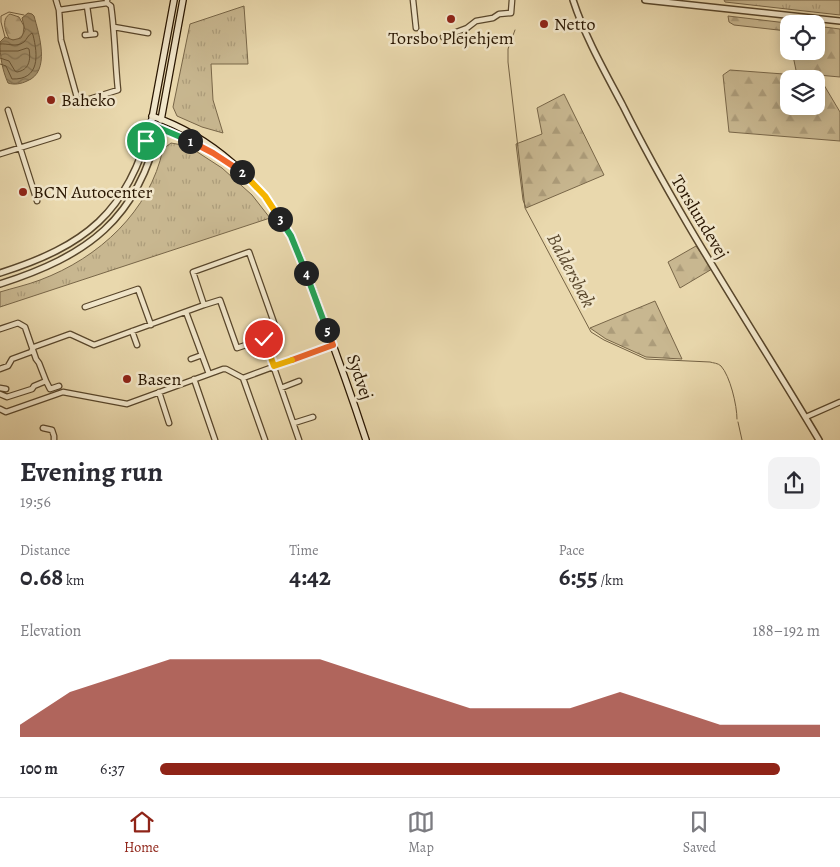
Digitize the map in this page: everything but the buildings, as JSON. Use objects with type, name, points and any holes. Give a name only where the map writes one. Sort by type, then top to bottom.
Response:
[{"type":"main road","points":[[150,124],[174,0]]},
{"type":"main road","points":[[160,127],[183,0]]},
{"type":"main road","name":"Sydvej","points":[[152,116],[162,119],[209,144],[230,159],[265,196],[291,236],[301,258],[366,440]]},
{"type":"main road","name":"Sydvej","points":[[150,124],[198,144],[238,169]]},
{"type":"street","points":[[56,0],[59,10],[61,40],[78,101],[118,90],[114,49],[116,36],[111,6],[107,2],[59,10]]},
{"type":"street","points":[[414,0],[416,28]]},
{"type":"street","points":[[444,37],[467,28],[476,21],[511,12],[512,0]]},
{"type":"street","name":"Torslundevej","points":[[573,0],[594,48],[661,179],[819,440]]},
{"type":"street","points":[[645,0],[695,3],[840,21]]},
{"type":"street","points":[[87,6],[90,34]]},
{"type":"street","points":[[114,27],[148,33]]},
{"type":"street","points":[[8,110],[37,201]]},
{"type":"street","points":[[0,273],[57,252],[94,226],[118,200],[131,179],[143,153],[150,124]]},
{"type":"street","points":[[0,284],[62,260],[88,244],[101,233],[126,205],[139,184],[152,157],[160,127]]},
{"type":"street","points":[[0,154],[58,136]]},
{"type":"street","points":[[0,369],[8,366],[12,359],[31,352],[34,347],[70,334],[94,345],[220,300],[237,348],[278,334],[249,252],[193,272],[204,305]]},
{"type":"street","points":[[86,307],[138,289],[151,325]]},
{"type":"street","points":[[186,312],[209,374]]},
{"type":"street","points":[[0,329],[18,323],[25,327],[50,389],[59,386]]},
{"type":"street","points":[[132,331],[138,345]]},
{"type":"street","points":[[264,339],[299,440]]},
{"type":"street","points":[[243,378],[333,345]]},
{"type":"street","points":[[191,359],[202,355]]},
{"type":"street","points":[[0,410],[6,412],[63,392],[127,404],[226,369],[243,378],[265,440]]},
{"type":"street","points":[[194,379],[215,440]]},
{"type":"street","points":[[0,394],[7,397],[32,389],[34,386],[46,381]]},
{"type":"street","points":[[281,388],[299,381]]},
{"type":"street","points":[[0,388],[6,389]]},
{"type":"street","points":[[159,392],[169,421],[162,421]]},
{"type":"street","points":[[806,417],[840,402]]},
{"type":"street","points":[[294,423],[313,417]]},
{"type":"street","points":[[43,428],[52,430],[54,440]]},
{"type":"green space","points":[[724,0],[840,0],[840,15],[725,2]]},
{"type":"green space","points":[[244,6],[248,64],[211,64],[213,100],[223,133],[202,127],[177,116],[173,107],[190,24]]},
{"type":"green space","points":[[10,14],[19,17],[24,26],[23,35],[17,40],[10,40],[5,30],[5,22]]},
{"type":"green space","points":[[728,16],[780,22],[780,30],[734,25],[729,22]]},
{"type":"green space","points":[[825,27],[840,29],[840,77],[825,76],[825,70],[796,70],[794,60],[825,60]]},
{"type":"green space","points":[[730,70],[780,74],[780,115],[825,115],[825,87],[840,112],[840,141],[729,132],[723,75]]},
{"type":"green space","points":[[564,94],[604,175],[526,208],[523,200],[516,144],[542,134],[537,108]]},
{"type":"green space","points":[[171,143],[188,146],[222,168],[252,195],[270,218],[0,307],[0,292],[35,282],[62,271],[82,259],[119,230],[147,193],[163,149]]},
{"type":"green space","points":[[696,246],[712,269],[680,288],[668,262]]},
{"type":"green space","points":[[655,301],[682,359],[646,357],[606,339],[590,328]]},
{"type":"water","points":[[28,13],[34,16],[40,42],[41,61],[39,70],[25,82],[8,83],[0,53],[0,42],[5,37],[13,40],[21,38],[25,30],[22,18]]},
{"type":"waterway","points":[[5,37],[1,16],[9,12],[24,15]]},
{"type":"waterway","name":"Baldersbæk","points":[[515,30],[508,49],[508,62],[525,208],[591,332],[646,359],[710,362],[720,365],[730,383],[737,419]]},
{"type":"waterway","name":"Baldersbæk","points":[[738,422],[742,440]]},
{"type":"place","name":"Torsbo Plejehjem","points":[[451,19]]},
{"type":"place","name":"Netto","points":[[544,24]]},
{"type":"place","name":"Baheko","points":[[51,100]]},
{"type":"place","name":"BCN Autocenter","points":[[23,192]]},
{"type":"place","name":"Basen","points":[[127,379]]},
{"type":"route","points":[[146,141],[150,124],[160,127],[198,144],[238,169],[265,196],[291,236],[333,345],[274,366],[264,339]]}]
